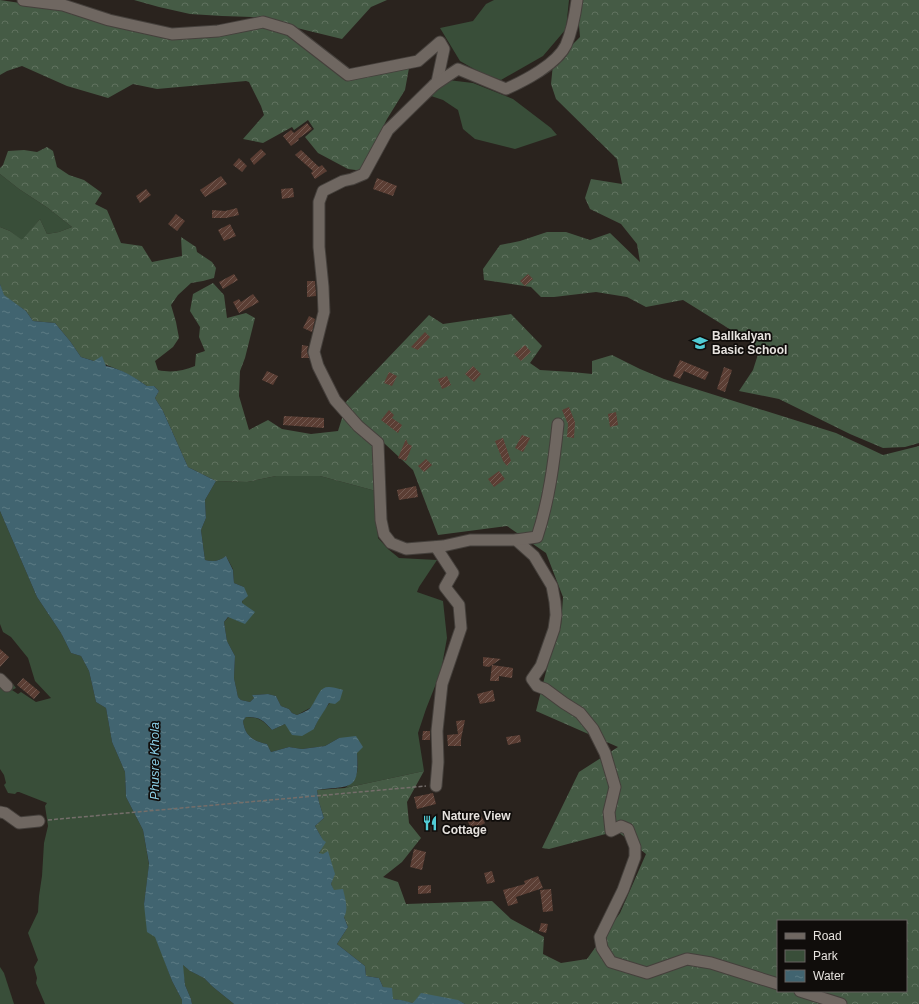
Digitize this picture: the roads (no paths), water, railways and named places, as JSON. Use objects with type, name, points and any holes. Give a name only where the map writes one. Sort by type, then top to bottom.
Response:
[{"type":"street","points":[[23,0],[63,5],[109,20],[172,34],[218,31],[263,22],[290,30],[348,75],[418,61],[440,42],[444,49],[437,82],[429,88],[388,130],[364,174],[343,181],[323,191],[319,202],[319,247],[324,312],[314,352],[318,366],[335,400],[358,426],[378,443],[381,520],[384,534],[391,543],[406,549],[436,547],[470,540],[516,540],[536,537],[544,516],[558,424]]},
{"type":"street","points":[[429,88],[458,69],[506,89],[530,78],[552,61],[566,46],[574,18],[577,0]]},
{"type":"street","points":[[516,540],[534,556],[538,562],[552,586],[555,602],[556,615],[554,629],[540,666],[532,679],[537,686],[545,689],[564,703],[580,712],[593,729],[605,753],[615,787],[609,812],[611,831],[621,826],[628,830],[635,847],[635,857],[623,890],[600,937],[602,948],[611,962],[647,973],[687,959],[711,963],[777,984]]},
{"type":"street","points":[[436,547],[453,572],[445,587],[459,605],[461,628],[442,684],[437,731],[438,762],[436,786]]},
{"type":"street","points":[[0,812],[5,813],[19,823],[40,821]]},
{"type":"street","points":[[803,992],[841,1004]]},
{"type":"water","name":"Phusre Khola","points":[[0,284],[4,295],[26,311],[33,321],[55,323],[81,357],[94,361],[102,356],[106,366],[123,371],[147,386],[154,386],[159,391],[155,398],[163,411],[188,467],[216,481],[205,500],[206,518],[201,530],[205,560],[216,561],[226,556],[233,570],[234,583],[244,587],[248,596],[242,601],[242,603],[255,612],[245,624],[228,617],[224,622],[227,641],[235,656],[234,678],[238,697],[241,700],[250,702],[254,698],[252,695],[268,694],[276,696],[281,706],[289,709],[292,713],[297,715],[311,707],[322,689],[325,687],[343,690],[340,700],[335,704],[329,703],[314,729],[302,736],[292,735],[285,724],[272,730],[261,720],[246,717],[243,721],[248,734],[250,737],[267,744],[271,752],[289,747],[302,749],[325,746],[339,738],[356,736],[363,747],[357,753],[357,775],[350,785],[345,787],[317,790],[324,818],[315,826],[323,840],[326,842],[319,853],[323,854],[328,851],[335,874],[331,884],[334,890],[343,889],[346,903],[344,917],[348,927],[337,944],[365,966],[366,976],[379,978],[383,987],[392,988],[393,999],[413,1003],[421,993],[458,1000],[465,1004],[234,1004],[204,978],[190,971],[183,965],[185,985],[192,1004],[182,1004],[182,1000],[172,981],[155,937],[147,932],[144,904],[149,864],[143,830],[126,797],[125,772],[112,742],[106,708],[96,702],[89,671],[81,656],[71,653],[61,633],[37,597],[0,511]]},
{"type":"place","name":"Ballkalyan Basic School","points":[[700,343]]},
{"type":"place","name":"Nature View Cottage","points":[[430,823]]}]
